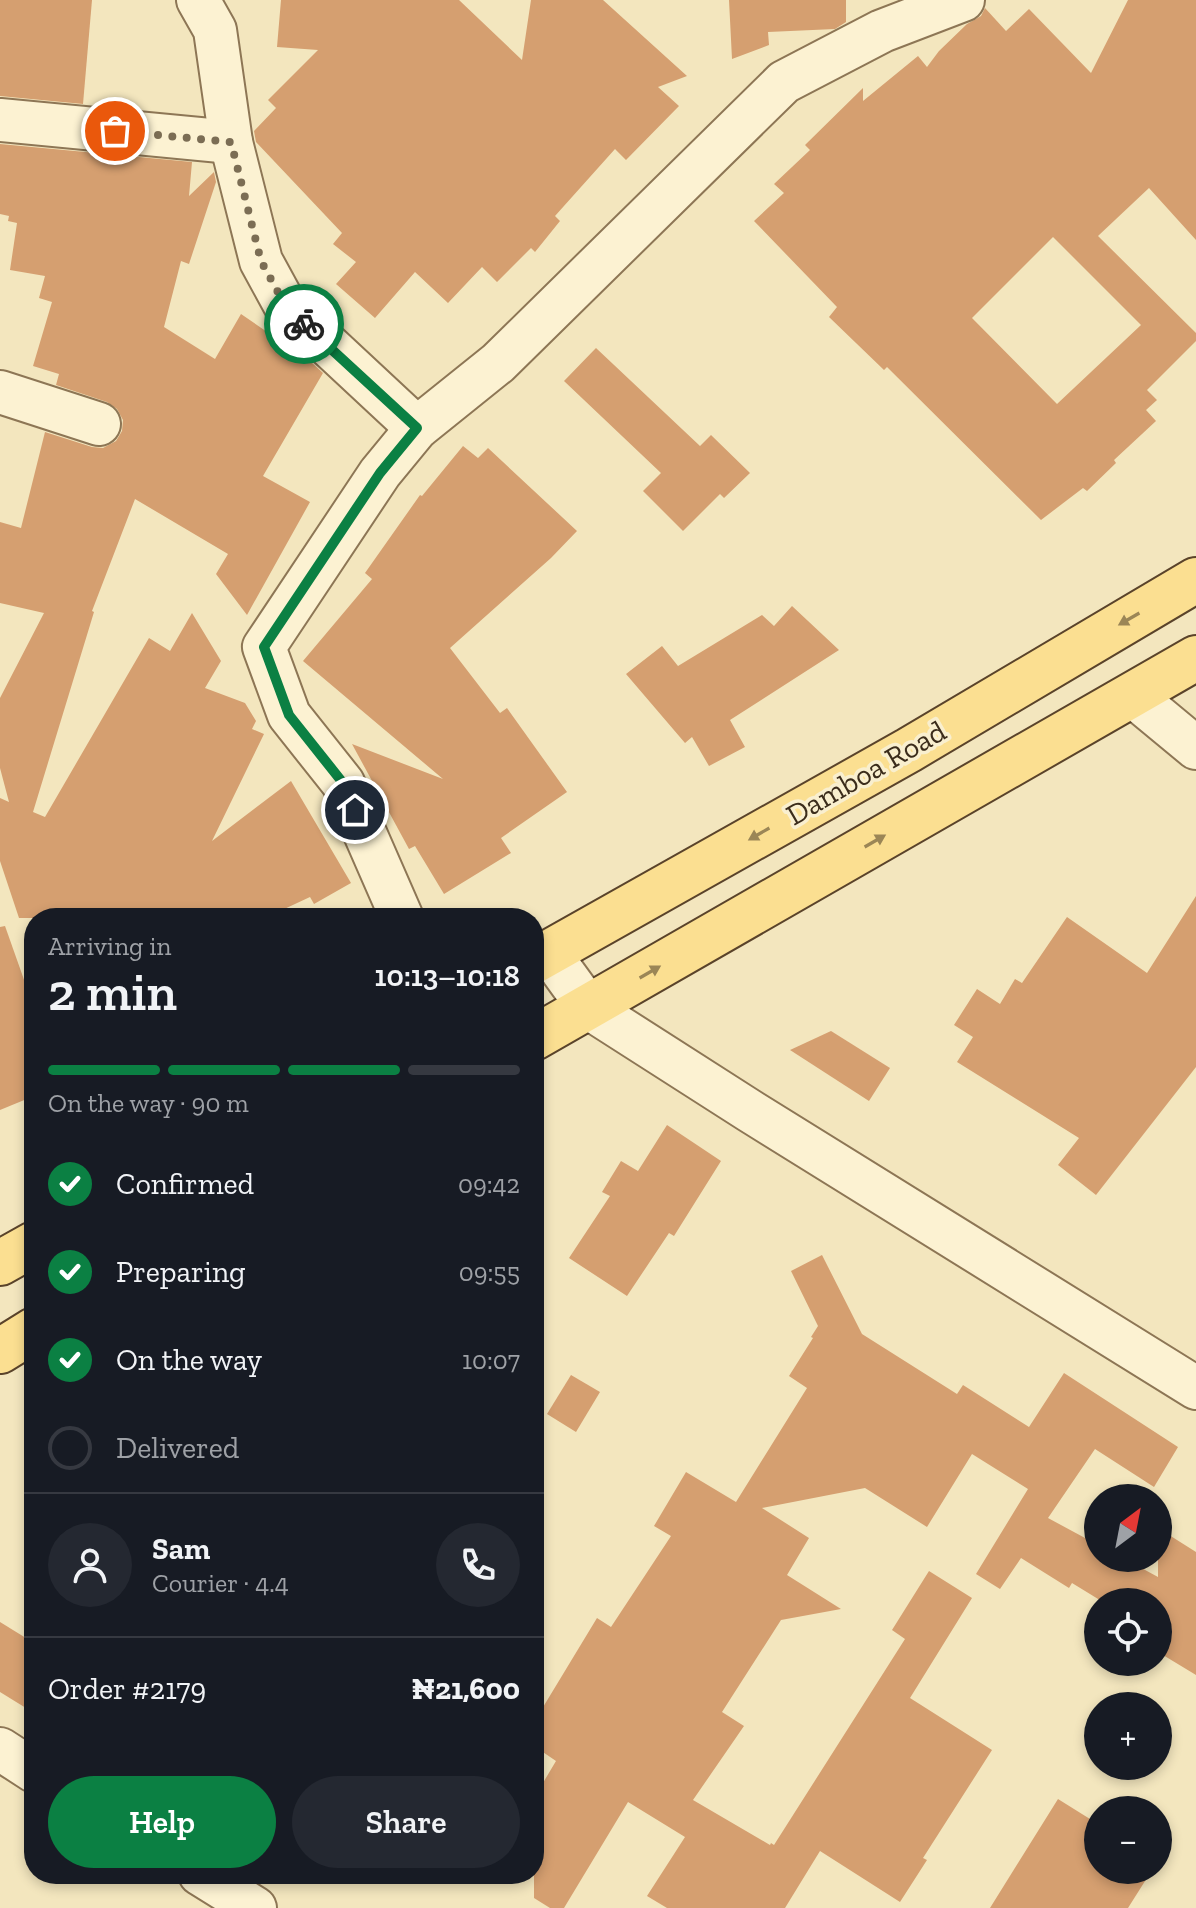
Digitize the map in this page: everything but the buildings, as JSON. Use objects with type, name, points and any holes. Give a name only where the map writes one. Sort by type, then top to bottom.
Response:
[{"type":"main road","name":"Damboa Road","points":[[544,956],[909,750],[1196,580]]},
{"type":"main road","points":[[544,1033],[1196,658]]},
{"type":"main road","points":[[0,1263],[24,1250]]},
{"type":"main road","points":[[0,1351],[24,1336]]},
{"type":"street","points":[[198,0],[215,30],[231,142],[261,261],[285,305],[417,428]]},
{"type":"street","points":[[398,908],[343,783],[289,715],[264,647],[380,473],[417,428],[498,363],[784,82],[882,31],[963,0]]},
{"type":"street","points":[[0,120],[231,142]]},
{"type":"street","points":[[0,392],[99,424]]},
{"type":"street","points":[[1132,695],[1196,748]]},
{"type":"street","points":[[544,959],[589,1008],[763,1120],[1196,1388]]},
{"type":"street","points":[[0,1749],[24,1765]]},
{"type":"street","points":[[216,1884],[255,1908]]},
{"type":"way so far","points":[[115,131],[231,142],[261,261],[285,305],[304,324]]},
{"type":"route","points":[[304,324],[417,428],[380,473],[264,647],[289,715],[343,783],[355,810]]}]
